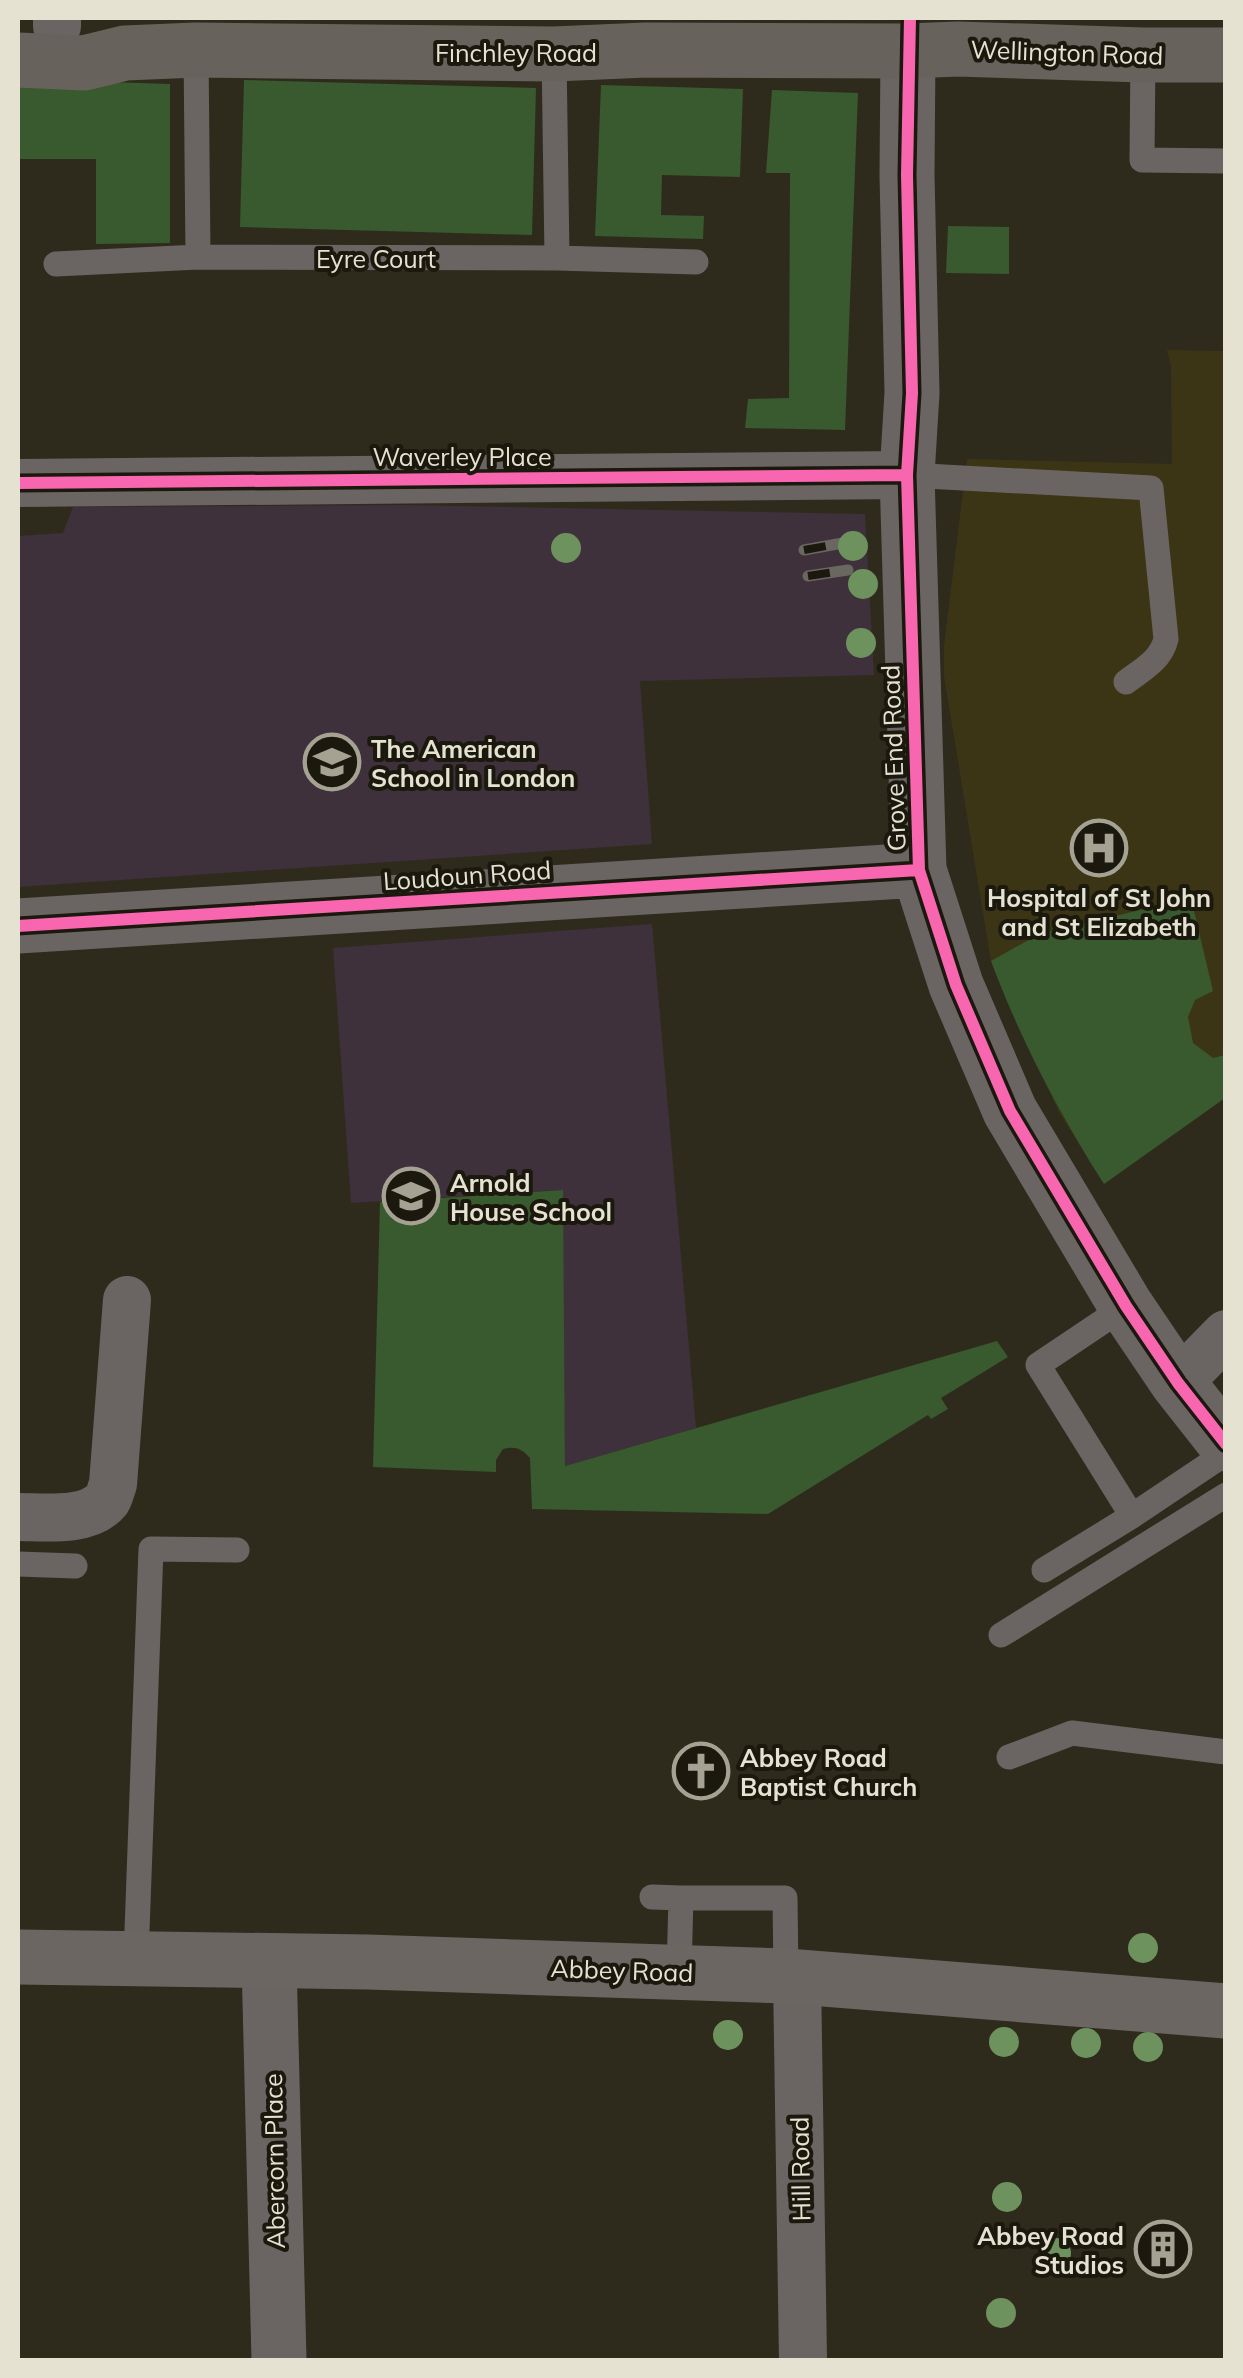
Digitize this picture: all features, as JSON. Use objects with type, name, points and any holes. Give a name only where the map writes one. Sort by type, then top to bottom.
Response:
[{"type":"highway","name":"Finchley Road","points":[[37,32],[84,63],[125,53],[377,34],[554,54],[909,34]]},
{"type":"highway","name":"Wellington Road","points":[[909,34],[958,49],[1226,55]]},
{"type":"main road","name":"Abbey Road","points":[[18,1958],[269,1960],[791,1976],[1226,2011]]},
{"type":"street","name":"Grove End Road","points":[[909,34],[907,175],[912,393],[907,474],[919,870],[956,984],[1010,1111],[1126,1306],[1178,1383],[1226,1444]]},
{"type":"street","name":"Waverley Place","points":[[18,483],[907,474]]},
{"type":"street","name":"Loudoun Road","points":[[18,926],[919,870]]},
{"type":"street","points":[[18,1517],[72,1518],[106,1500],[113,1484],[127,1300]]},
{"type":"street","points":[[1178,1383],[1226,1334]]},
{"type":"street","name":"Abercorn Place","points":[[269,1960],[278,2360]]},
{"type":"street","name":"Hill Road","points":[[791,1976],[804,2360]]},
{"type":"lane","points":[[196,50],[198,257]]},
{"type":"lane","points":[[554,54],[557,258]]},
{"type":"lane","points":[[1143,55],[1142,160],[1226,161]]},
{"type":"lane","name":"Eyre Court","points":[[56,264],[198,257],[696,262]]},
{"type":"lane","points":[[907,474],[1151,488],[1166,639],[1163,652],[1126,682]]},
{"type":"lane","points":[[1126,1306],[1038,1365],[1132,1516]]},
{"type":"lane","points":[[1044,1570],[1226,1453]]},
{"type":"lane","points":[[1001,1635],[1226,1495]]},
{"type":"lane","points":[[136,1958],[151,1549],[236,1550]]},
{"type":"lane","points":[[18,1564],[74,1566]]},
{"type":"lane","points":[[1010,1757],[1072,1733],[1226,1752]]},
{"type":"lane","points":[[652,1897],[785,1898],[791,1976]]},
{"type":"lane","points":[[679,1972],[680,1898]]},
{"type":"shaded area","name":"Hospital of St John and St Elizabeth","points":[[1167,350],[1225,351],[1225,1098],[1104,1184],[1059,1112],[991,961],[944,676],[944,646],[967,459],[1172,464],[1171,366]]},
{"type":"shaded area","name":"The American School in London","points":[[403,505],[865,514],[874,675],[640,681],[652,844],[18,887],[18,536],[63,533],[73,507]]},
{"type":"shaded area","name":"Arnold House School","points":[[652,924],[696,1428],[565,1466],[562,1190],[351,1203],[333,948]]},
{"type":"green space","points":[[18,79],[170,84],[170,243],[96,244],[96,159],[18,159]]},
{"type":"green space","points":[[244,80],[536,88],[532,235],[240,227]]},
{"type":"green space","points":[[601,85],[743,89],[740,177],[662,175],[661,215],[704,216],[703,239],[595,236]]},
{"type":"green space","points":[[772,90],[858,93],[845,430],[745,428],[748,399],[789,398],[790,173],[766,173]]},
{"type":"green space","points":[[948,226],[1009,227],[1009,274],[946,273]]},
{"type":"green space","points":[[1191,898],[1213,991],[1195,1000],[1188,1017],[1193,1043],[1213,1058],[1225,1055],[1225,1098],[1104,1184],[1042,1076],[991,961],[1039,934]]},
{"type":"green space","points":[[563,1190],[565,1466],[997,1341],[1008,1357],[941,1398],[948,1409],[931,1419],[928,1415],[768,1514],[532,1509],[530,1458],[514,1448],[503,1449],[496,1460],[496,1472],[373,1467],[380,1202]]},
{"type":"railway","points":[[804,550],[843,543]]},
{"type":"railway","points":[[808,576],[848,570]]},
{"type":"cycle path","points":[[910,18],[907,175],[912,393],[907,475],[919,870],[956,985],[1010,1111],[1126,1306],[1178,1383],[1226,1444]]},
{"type":"cycle path","points":[[18,483],[907,475]]},
{"type":"cycle path","points":[[18,926],[919,870]]},
{"type":"place","name":"The American School in London","points":[[332,762]]},
{"type":"place","name":"Hospital of St John and St Elizabeth","points":[[1099,848]]},
{"type":"place","name":"Arnold House School","points":[[411,1196]]},
{"type":"place","name":"Abbey Road Baptist Church","points":[[701,1771]]},
{"type":"place","name":"Abbey Road Studios","points":[[1163,2249]]}]
